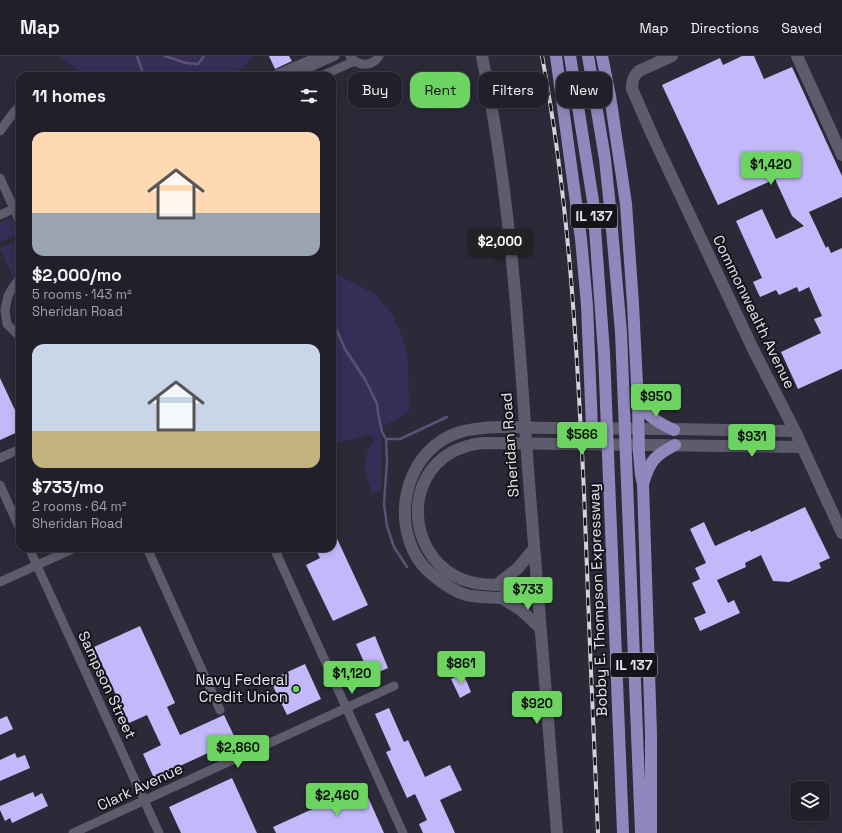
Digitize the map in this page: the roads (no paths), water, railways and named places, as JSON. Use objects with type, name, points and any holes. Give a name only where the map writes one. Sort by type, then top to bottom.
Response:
[{"type":"highway","points":[[556,56],[582,239],[587,304],[592,428]]},
{"type":"highway","name":"Bobby E. Thompson Expressway","points":[[570,56],[593,201],[600,281],[623,833]]},
{"type":"highway","name":"IL 137","points":[[588,56],[604,151],[616,266],[641,833]]},
{"type":"highway","points":[[602,56],[612,109],[626,204],[630,258],[638,404],[638,430],[643,484],[651,734],[652,833]]},
{"type":"highway","points":[[638,404],[650,417],[674,430]]},
{"type":"highway","points":[[643,484],[648,467],[659,453],[675,445]]},
{"type":"street","points":[[282,72],[319,56]]},
{"type":"street","points":[[300,72],[335,56]]},
{"type":"street","points":[[328,72],[352,59],[359,64],[369,64],[379,56]]},
{"type":"street","name":"Sheridan Road","points":[[482,56],[501,164],[509,229],[524,401],[528,472],[557,833]]},
{"type":"street","name":"Commonwealth Avenue","points":[[672,56],[639,70],[632,82],[632,89],[753,349],[795,431],[842,533]]},
{"type":"street","points":[[797,56],[842,154]]},
{"type":"street","points":[[0,131],[16,110]]},
{"type":"street","points":[[0,178],[16,205]]},
{"type":"street","points":[[0,215],[16,207]]},
{"type":"street","points":[[16,283],[6,303],[4,326],[16,334]]},
{"type":"street","points":[[541,629],[522,611],[502,598],[480,597],[463,594],[432,574],[418,560],[409,540],[404,521],[405,500],[410,481],[419,462],[432,448],[449,437],[468,430],[482,428],[795,431]]},
{"type":"street","points":[[537,588],[482,584],[454,576],[440,565],[425,545],[419,529],[417,509],[424,484],[435,466],[459,448],[484,443],[802,447]]},
{"type":"street","points":[[0,458],[16,451]]},
{"type":"street","points":[[0,485],[16,520]]},
{"type":"street","points":[[496,585],[517,568],[534,549]]},
{"type":"street","name":"Sampson Street","points":[[31,552],[159,833]]},
{"type":"street","points":[[0,582],[67,552]]},
{"type":"street","points":[[149,552],[220,710]]},
{"type":"street","points":[[276,552],[403,833]]},
{"type":"street","points":[[502,598],[506,594],[537,588]]},
{"type":"street","name":"Clark Avenue","points":[[73,833],[394,686]]},
{"type":"waterway","points":[[137,56],[143,72]]},
{"type":"waterway","points":[[165,56],[186,63],[198,64],[204,56]]},
{"type":"waterway","points":[[336,328],[345,349],[366,381],[377,404],[382,432],[386,439],[387,461],[384,504],[387,526],[394,547],[407,567]]},
{"type":"waterway","points":[[386,439],[400,439],[447,417]]},
{"type":"railway","points":[[542,56],[559,164],[575,328],[584,492],[598,833]]},
{"type":"place","name":"Navy Federal Credit Union","points":[[296,689]]}]
